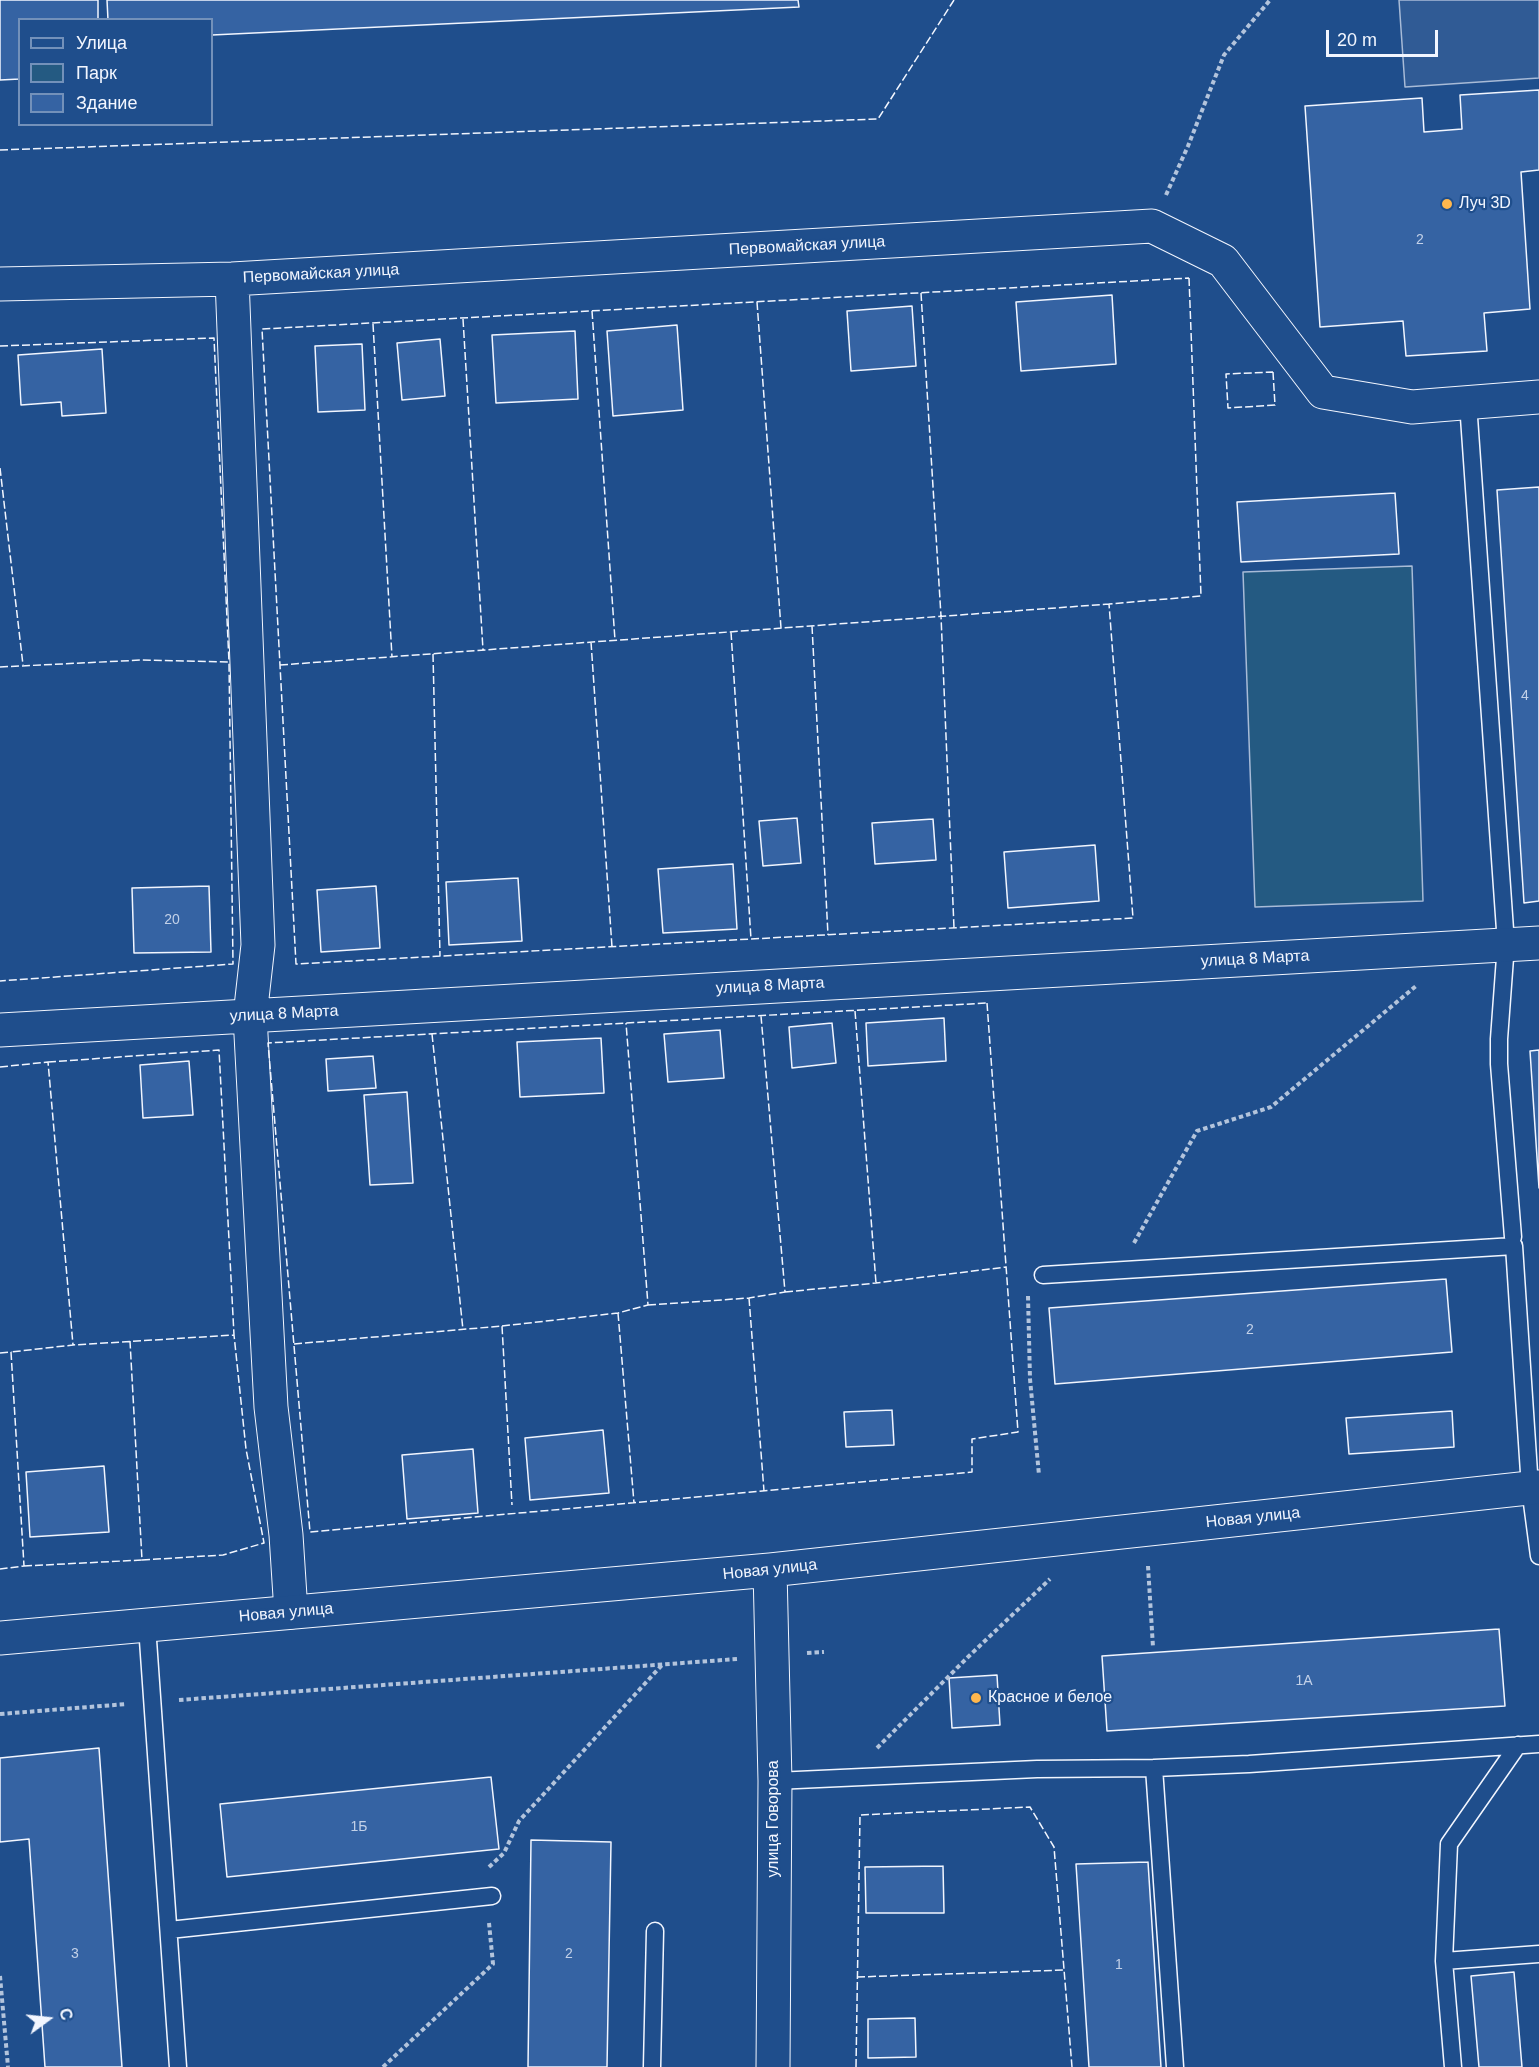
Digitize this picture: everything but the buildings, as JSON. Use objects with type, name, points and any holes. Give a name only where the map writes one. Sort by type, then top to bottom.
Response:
[{"type":"street","name":"Первомайская улица","points":[[0,284],[232,279],[1152,226],[1223,261],[1323,392],[1412,407],[1539,398]]},
{"type":"street","points":[[232,279],[258,945],[249,1016],[271,1407],[286,1535],[291,1612]]},
{"type":"street","name":"улица 8 Марта","points":[[0,1030],[1539,943]]},
{"type":"street","name":"Новая улица","points":[[0,1638],[770,1570],[1534,1488]]},
{"type":"street","name":"улица Говорова","points":[[770,1570],[775,1782],[773,2067]]},
{"type":"lane","points":[[1468,403],[1506,944],[1499,1064],[1513,1237]]},
{"type":"lane","points":[[1043,1275],[1514,1246],[1539,1556]]},
{"type":"lane","points":[[147,1626],[178,2067]]},
{"type":"lane","points":[[775,1782],[1037,1769],[1154,1768],[1328,1760],[1539,1744]]},
{"type":"lane","points":[[1454,2067],[1444,1961],[1449,1844],[1518,1745]]},
{"type":"lane","points":[[1154,1768],[1175,2067]]},
{"type":"lane","points":[[169,1930],[489,1897]]},
{"type":"lane","points":[[652,2067],[655,1931]]},
{"type":"lane","points":[[1444,1961],[1539,1954]]},
{"type":"path","points":[[1152,226],[1188,146],[1224,55],[1270,0]]},
{"type":"path","points":[[1130,1250],[1197,1131],[1271,1107],[1417,985]]},
{"type":"path","points":[[1039,1475],[1029,1379],[1028,1297],[1043,1275]]},
{"type":"path","points":[[1148,1565],[1153,1647]]},
{"type":"path","points":[[834,1778],[869,1757],[968,1657],[1050,1579]]},
{"type":"path","points":[[0,1714],[824,1652]]},
{"type":"path","points":[[383,2067],[493,1964],[489,1897],[483,1872],[504,1853],[519,1821],[663,1664]]},
{"type":"path","points":[[0,1976],[8,2067]]},
{"type":"green space","points":[[1412,566],[1423,901],[1255,907],[1243,572]]},
{"type":"shaded area","points":[[1399,0],[1539,0],[1539,78],[1405,87]]},
{"type":"fence","points":[[0,150],[878,119],[954,0]]},
{"type":"fence","points":[[1189,278],[1201,596],[1109,604],[1133,918],[296,964],[262,329],[1189,278]]},
{"type":"fence","points":[[921,293],[941,616],[954,928]]},
{"type":"fence","points":[[757,302],[781,628]]},
{"type":"fence","points":[[592,311],[615,640]]},
{"type":"fence","points":[[463,319],[483,650]]},
{"type":"fence","points":[[373,324],[392,657]]},
{"type":"fence","points":[[0,346],[214,338],[229,662]]},
{"type":"fence","points":[[1273,372],[1275,405],[1228,408],[1226,374],[1273,372]]},
{"type":"fence","points":[[0,468],[23,665]]},
{"type":"fence","points":[[280,665],[1109,604]]},
{"type":"fence","points":[[812,626],[828,935]]},
{"type":"fence","points":[[731,632],[751,939]]},
{"type":"fence","points":[[591,642],[612,947]]},
{"type":"fence","points":[[433,654],[440,956]]},
{"type":"fence","points":[[0,667],[142,660],[229,662],[233,964],[0,981]]},
{"type":"fence","points":[[987,1003],[1018,1432],[972,1439],[972,1472],[310,1532],[268,1043],[987,1003]]},
{"type":"fence","points":[[855,1011],[876,1283]]},
{"type":"fence","points":[[648,1305],[749,1298],[785,1292],[761,1016]]},
{"type":"fence","points":[[502,1326],[618,1313],[648,1305],[626,1023]]},
{"type":"fence","points":[[432,1034],[463,1330]]},
{"type":"fence","points":[[48,1062],[219,1050],[234,1335],[73,1345]]},
{"type":"fence","points":[[0,1067],[48,1062],[73,1345],[11,1352]]},
{"type":"fence","points":[[785,1292],[1006,1267]]},
{"type":"fence","points":[[749,1298],[764,1491]]},
{"type":"fence","points":[[618,1313],[634,1503]]},
{"type":"fence","points":[[294,1344],[502,1326],[512,1505]]},
{"type":"fence","points":[[142,1560],[223,1555],[264,1543],[246,1449],[234,1335]]},
{"type":"fence","points":[[24,1566],[142,1560],[130,1341]]},
{"type":"fence","points":[[0,1353],[11,1352],[24,1566],[0,1569]]},
{"type":"fence","points":[[856,2067],[860,1815],[1030,1807],[1054,1847],[1072,2067]]},
{"type":"fence","points":[[857,1977],[1064,1970]]},
{"type":"place","name":"Луч 3D","points":[[1447,204]]},
{"type":"place","name":"Красное и белое","points":[[976,1698]]}]
